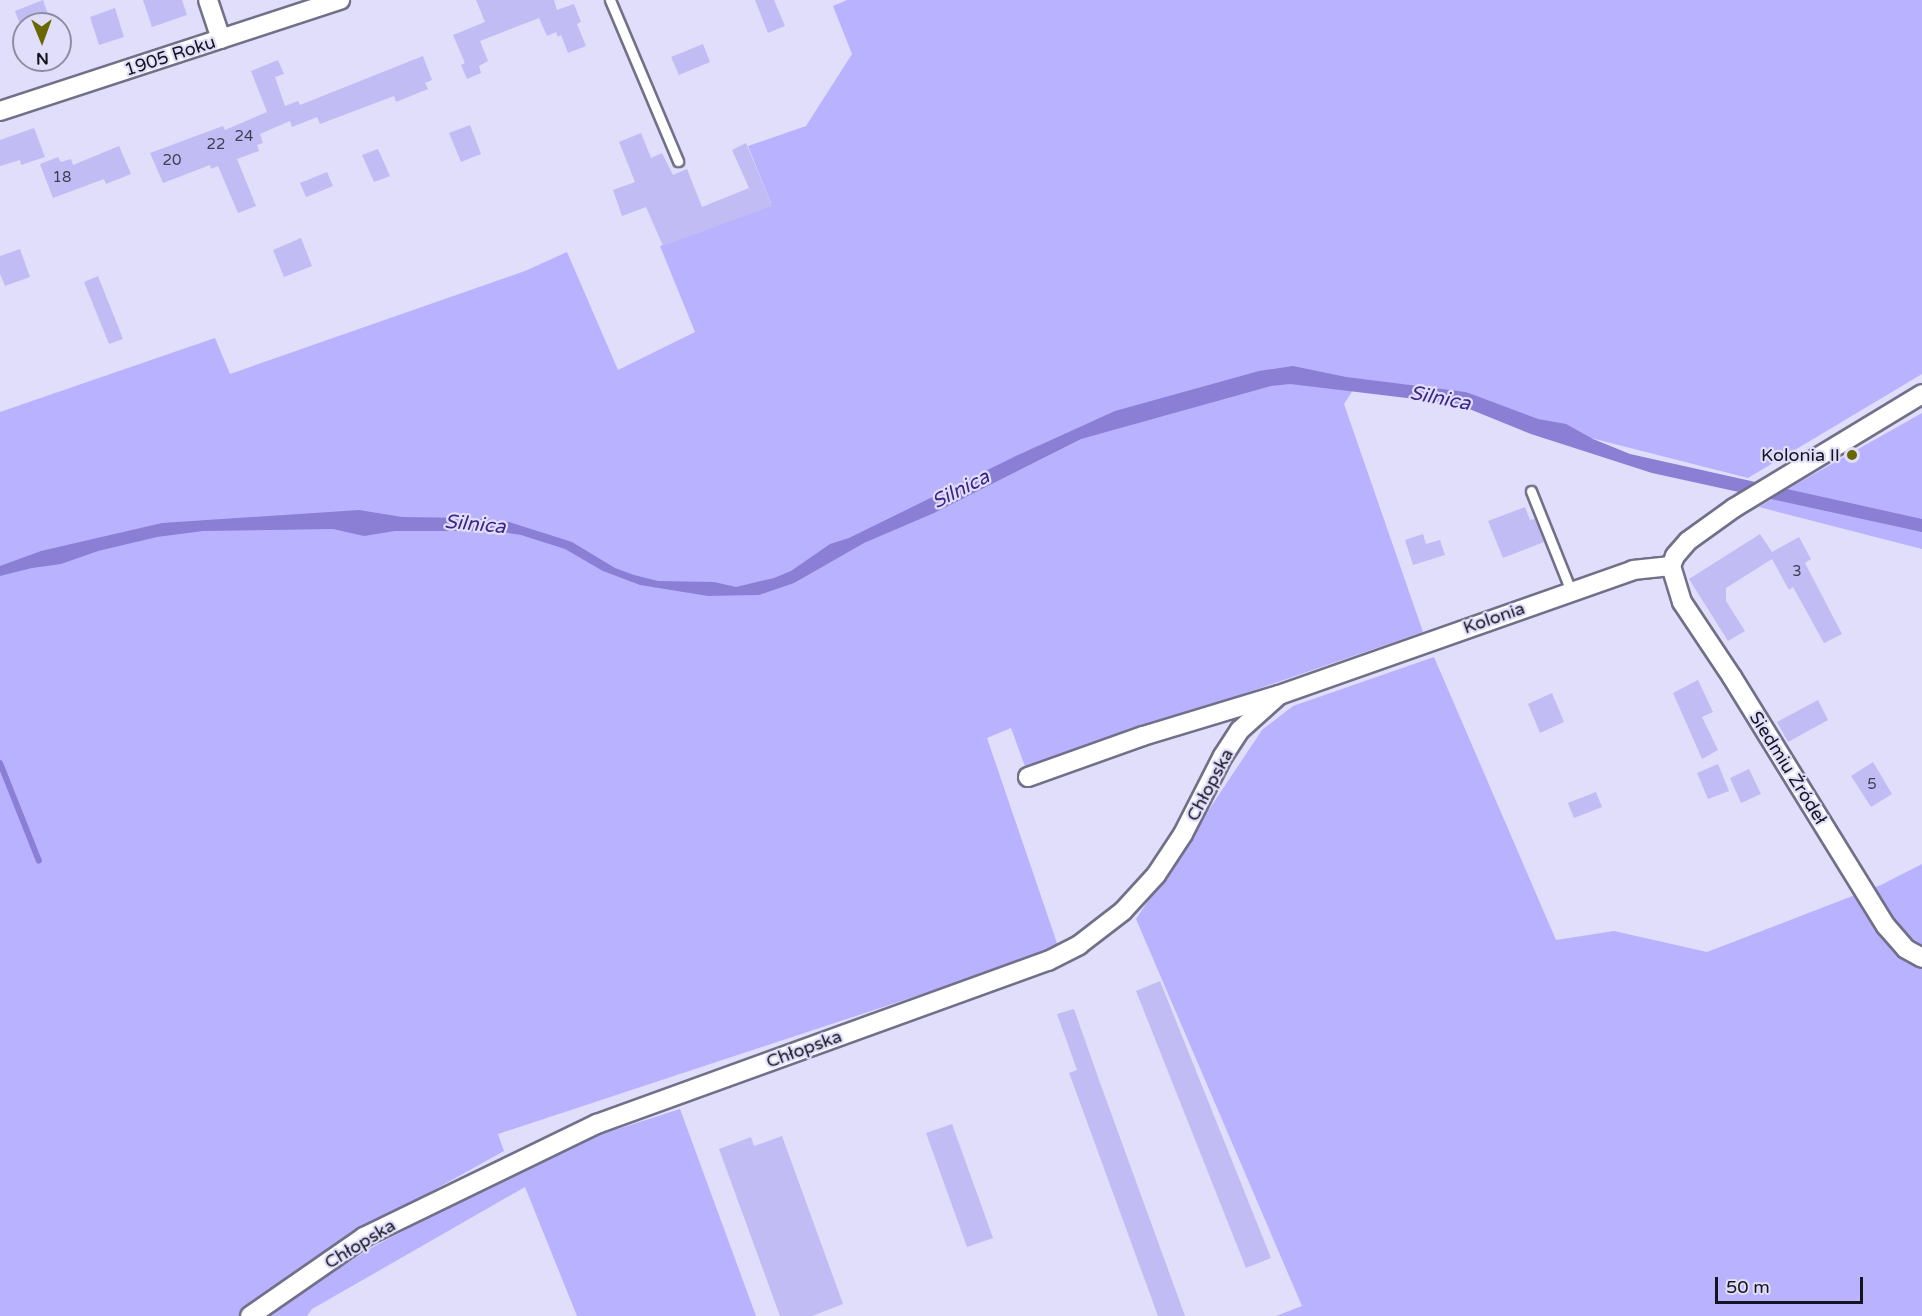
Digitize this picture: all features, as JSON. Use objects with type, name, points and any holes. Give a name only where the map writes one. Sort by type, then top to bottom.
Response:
[{"type":"street","points":[[208,0],[221,39]]},
{"type":"street","name":"1905 Roku","points":[[0,111],[340,0]]},
{"type":"street","points":[[1671,566],[1675,556],[1688,541],[1734,508],[1922,394]]},
{"type":"street","name":"Kolonia","points":[[1028,777],[1143,736],[1279,696],[1633,570],[1671,566]]},
{"type":"street","name":"Siedmiu Źródeł","points":[[1671,566],[1682,602],[1732,677],[1886,926],[1906,949],[1922,958]]},
{"type":"street","name":"Chłopska","points":[[250,1316],[364,1237],[597,1124],[1048,961],[1079,945],[1123,911],[1155,874],[1183,834],[1223,756],[1240,730],[1279,696]]},
{"type":"lane","points":[[610,0],[678,161]]},
{"type":"lane","points":[[1531,491],[1571,591]]},
{"type":"shaded area","points":[[847,0],[1922,0],[1922,374],[1748,478],[1540,425],[1466,392],[1357,384],[1344,404],[1423,632],[1026,769],[1011,728],[987,738],[1059,949],[498,1134],[504,1151],[371,1225],[240,1316],[0,1316],[0,412],[215,338],[230,374],[525,271],[567,252],[618,370],[695,332],[660,246],[771,203],[748,146],[806,126],[852,54],[833,6]]},
{"type":"shaded area","points":[[1922,413],[1922,549],[1759,507],[1798,483]]},
{"type":"shaded area","points":[[1434,657],[1556,940],[1614,931],[1707,952],[1881,885],[1922,864],[1922,1316],[1276,1316],[1302,1306],[1136,919],[1262,730],[1293,706]]},
{"type":"shaded area","points":[[680,1109],[756,1316],[577,1316],[525,1187],[312,1309],[307,1316],[264,1316],[371,1248],[562,1147]]},
{"type":"water","name":"Silnica","points":[[1293,366],[1346,377],[1466,392],[1538,419],[1566,424],[1593,439],[1630,454],[1922,519],[1922,532],[1652,473],[1531,434],[1457,404],[1290,384],[1271,386],[1081,439],[934,513],[864,543],[794,583],[759,595],[708,596],[640,585],[603,571],[565,549],[521,535],[496,531],[395,531],[364,536],[333,529],[203,531],[157,537],[98,551],[61,564],[0,576],[0,566],[41,551],[162,523],[359,510],[402,517],[472,518],[509,522],[572,542],[615,568],[634,575],[658,581],[714,582],[736,587],[774,578],[791,571],[830,544],[849,538],[1018,455],[1115,411],[1259,371]]},
{"type":"building","points":[[43,0],[47,12],[15,12]]},
{"type":"building","points":[[143,0],[182,0],[187,15],[152,27]]},
{"type":"building","points":[[476,0],[554,0],[557,10],[574,4],[581,22],[577,24],[586,46],[568,53],[561,35],[558,37],[556,32],[547,36],[539,18],[480,41],[488,61],[479,66],[481,73],[467,79],[461,65],[465,63],[453,35],[485,22]]},
{"type":"building","points":[[755,0],[774,0],[785,26],[768,33]]},
{"type":"building","points":[[115,8],[124,37],[99,45],[90,17]]},
{"type":"building","points":[[703,44],[710,62],[679,75],[671,57]]},
{"type":"building","points":[[423,56],[432,80],[425,83],[428,89],[396,102],[394,96],[320,124],[317,117],[292,127],[290,121],[260,134],[263,143],[257,145],[259,151],[237,159],[256,206],[238,213],[218,166],[211,169],[210,165],[163,183],[150,153],[223,126],[225,130],[267,112],[251,71],[278,60],[284,74],[275,77],[285,106],[298,101],[300,105]]},
{"type":"building","points":[[470,125],[481,154],[461,162],[449,133]]},
{"type":"building","points":[[34,128],[45,157],[21,165],[20,160],[0,166],[0,140]]},
{"type":"building","points":[[641,133],[651,158],[662,153],[673,175],[687,169],[702,207],[749,188],[732,150],[746,143],[772,206],[663,246],[646,207],[622,216],[613,190],[635,182],[619,142]]},
{"type":"building","points":[[119,146],[131,174],[106,184],[104,179],[53,198],[40,164],[58,157],[61,162],[71,159],[73,165]]},
{"type":"building","points":[[378,149],[390,176],[374,182],[362,155]]},
{"type":"building","points":[[327,172],[333,186],[306,197],[300,183]]},
{"type":"building","points":[[301,238],[312,266],[284,277],[273,250]]},
{"type":"building","points":[[20,249],[30,277],[5,286],[0,274],[0,256]]},
{"type":"building","points":[[98,276],[123,339],[109,344],[84,282]]},
{"type":"building","points":[[1525,507],[1530,520],[1535,519],[1544,542],[1503,558],[1488,521]]},
{"type":"building","points":[[1423,534],[1426,544],[1440,540],[1445,555],[1413,565],[1405,540]]},
{"type":"building","points":[[1760,534],[1772,552],[1799,537],[1811,559],[1805,563],[1842,634],[1824,643],[1793,587],[1789,590],[1772,559],[1726,588],[1726,601],[1745,631],[1728,641],[1689,579]]},
{"type":"building","points":[[1698,680],[1713,712],[1702,717],[1718,750],[1702,759],[1673,693]]},
{"type":"building","points":[[1552,693],[1564,722],[1540,733],[1528,704]]},
{"type":"building","points":[[1818,700],[1828,720],[1788,742],[1777,722]]},
{"type":"building","points":[[1873,762],[1892,794],[1871,807],[1851,776]]},
{"type":"building","points":[[1718,764],[1729,791],[1708,799],[1697,773]]},
{"type":"building","points":[[1749,769],[1761,794],[1741,803],[1730,778]]},
{"type":"building","points":[[1596,792],[1602,807],[1574,818],[1568,803]]},
{"type":"building","points":[[1160,981],[1271,1258],[1246,1268],[1136,991]]},
{"type":"building","points":[[1074,1009],[1185,1316],[1158,1316],[1069,1073],[1077,1070],[1057,1014]]},
{"type":"building","points":[[952,1124],[993,1238],[967,1247],[926,1133]]},
{"type":"building","points":[[782,1136],[843,1304],[812,1316],[780,1316],[719,1149],[751,1137],[754,1146]]},
{"type":"waterway","points":[[0,763],[39,861]]},
{"type":"place","name":"Kolonia II","points":[[1852,455]]}]
